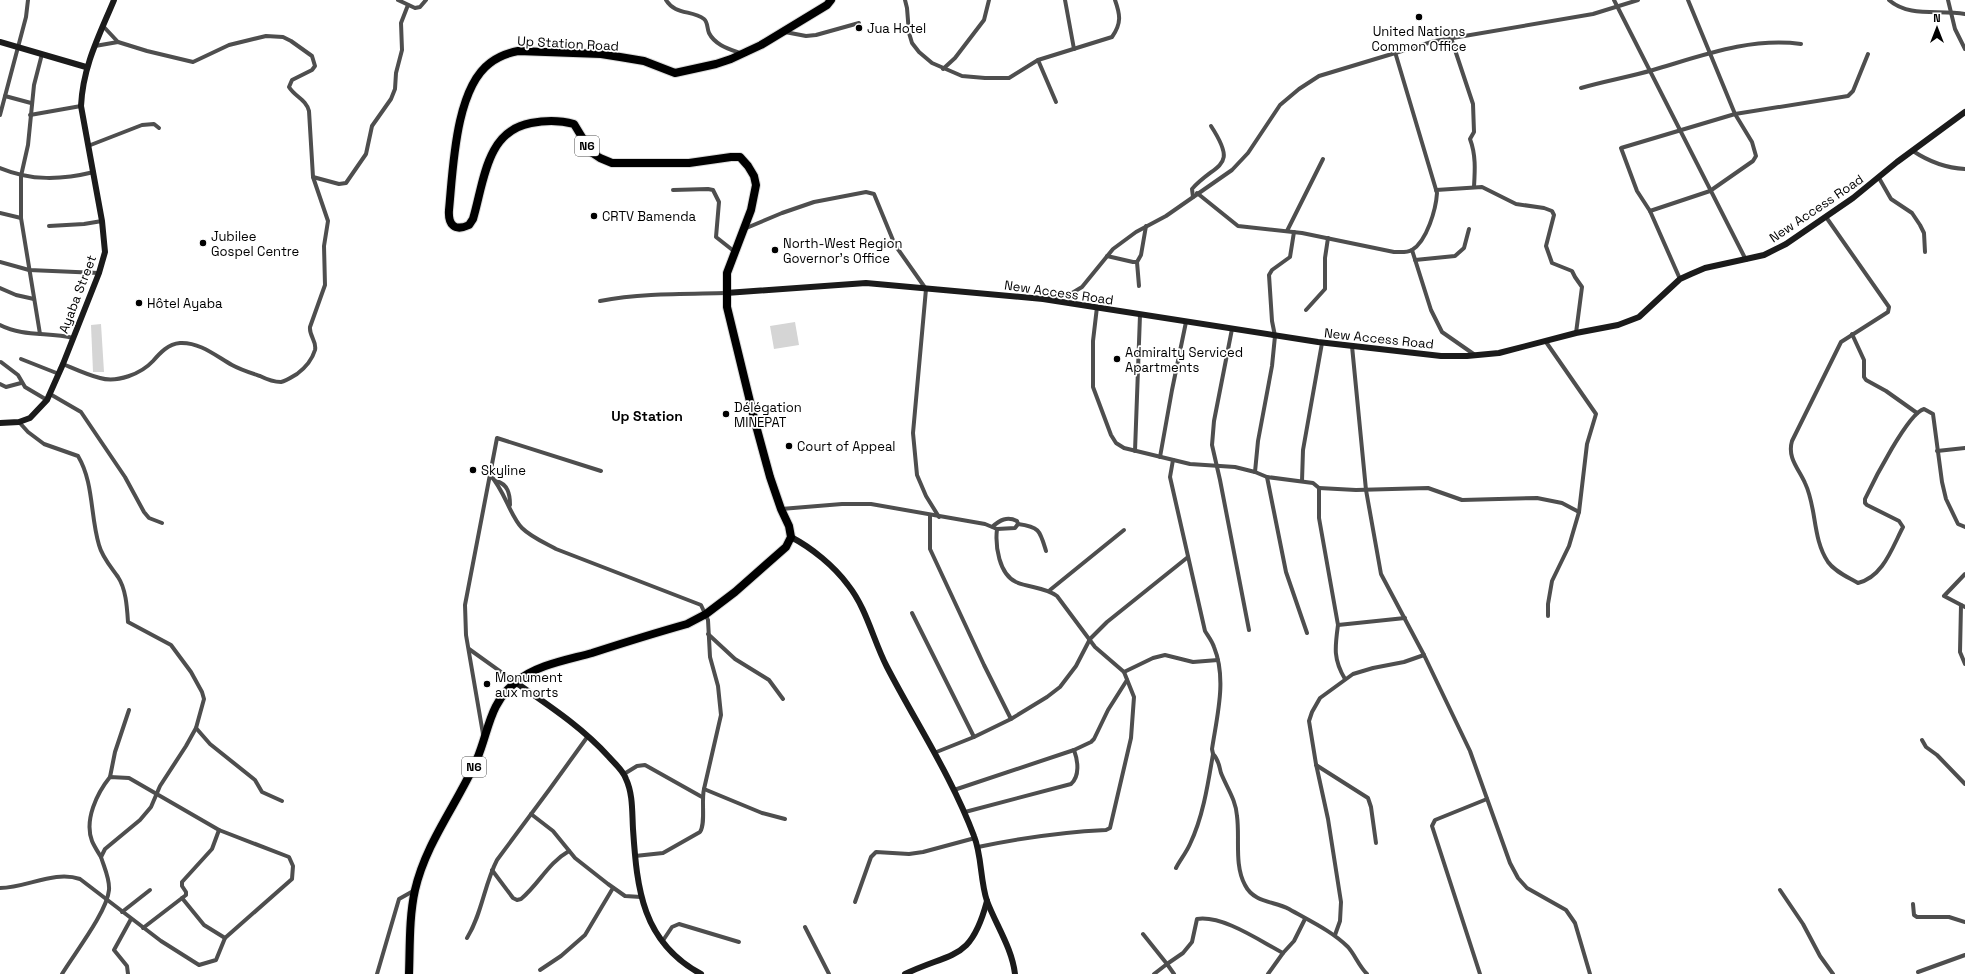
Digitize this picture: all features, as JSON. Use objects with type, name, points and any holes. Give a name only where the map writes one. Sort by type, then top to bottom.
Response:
[{"type":"highway","name":"Up Station Road","points":[[791,537],[789,526],[781,509],[755,422],[730,324],[726,293],[727,273],[751,210],[756,185],[754,176],[740,157],[730,156],[689,163],[612,163],[591,152],[574,124],[564,121],[546,120],[520,125],[511,129],[492,153],[484,174],[473,219],[469,225],[458,228],[452,225],[449,219],[454,156],[460,119],[470,91],[478,76],[489,63],[506,54],[518,51],[601,54],[644,61],[675,73],[716,64],[742,54],[827,5],[831,0]]},
{"type":"highway","name":"N6","points":[[409,974],[411,922],[415,890],[431,846],[469,777],[478,757],[484,736],[495,709],[505,693],[515,682],[524,676],[549,665],[687,624],[706,614],[786,547],[791,537]]},
{"type":"main road","name":"Ayaba Street","points":[[0,423],[19,422],[30,418],[49,397],[99,273],[105,252],[102,221],[94,172],[81,106],[82,88],[86,67],[114,0]]},
{"type":"main road","points":[[0,42],[86,67]]},
{"type":"main road","name":"New Access Road","points":[[726,293],[866,283],[1043,299],[1322,343],[1441,356],[1499,353],[1576,333],[1618,325],[1639,317],[1680,279],[1705,268],[1764,255],[1786,244],[1879,178],[1965,112]]},
{"type":"main road","points":[[791,537],[811,550],[848,585],[863,610],[886,665],[965,812],[978,847],[987,901],[1008,948],[1015,974]]},
{"type":"main road","points":[[515,682],[588,736],[624,774],[631,794],[635,856],[640,897],[650,922],[662,943],[678,958],[701,974]]},
{"type":"main road","points":[[905,974],[958,953],[974,938],[980,926],[987,901]]},
{"type":"street","points":[[0,115],[19,47],[26,17],[28,0]]},
{"type":"street","points":[[398,0],[417,8],[426,0]]},
{"type":"street","points":[[666,0],[673,8],[702,18],[706,21],[709,33],[716,42],[728,49],[742,54]]},
{"type":"street","points":[[905,0],[909,33],[912,43],[925,58],[943,69],[962,76],[1005,79],[1017,74],[1038,60],[1100,42],[1112,37],[1119,24],[1120,11],[1115,0]]},
{"type":"street","points":[[943,69],[955,58],[984,20],[989,0]]},
{"type":"street","points":[[1064,0],[1074,49]]},
{"type":"street","points":[[1614,0],[1651,70],[1680,131],[1746,260]]},
{"type":"street","points":[[1043,299],[1072,293],[1082,287],[1113,249],[1146,226],[1166,216],[1232,170],[1248,152],[1280,105],[1299,89],[1319,76],[1395,52],[1451,38],[1593,14],[1638,0]]},
{"type":"street","points":[[1650,211],[1710,191],[1753,161],[1756,156],[1752,142],[1735,114],[1688,0]]},
{"type":"street","points":[[1889,0],[1899,8],[1914,11],[1965,14]]},
{"type":"street","points":[[1948,0],[1950,12],[1960,40],[1965,49]]},
{"type":"street","points":[[314,176],[339,184],[346,183],[363,158],[367,150],[372,126],[391,99],[395,89],[396,73],[402,50],[401,23],[408,5]]},
{"type":"street","points":[[782,32],[816,36],[859,23]]},
{"type":"street","points":[[63,364],[99,378],[112,379],[123,377],[148,366],[167,347],[180,343],[211,351],[233,366],[276,381],[286,380],[302,370],[314,352],[315,343],[310,334],[310,327],[325,281],[324,246],[328,221],[314,176],[308,106],[289,87],[292,80],[312,70],[315,66],[315,61],[312,56],[283,37],[266,36],[229,45],[193,62],[147,52],[118,42],[103,26]]},
{"type":"street","points":[[1451,38],[1473,104],[1474,132],[1470,139],[1474,149],[1474,187]]},
{"type":"street","points":[[1582,88],[1651,70],[1710,52],[1768,41],[1801,44]]},
{"type":"street","points":[[95,46],[118,42]]},
{"type":"street","points":[[1197,193],[1238,226],[1294,232],[1394,252],[1412,250],[1420,243],[1434,214],[1436,190],[1395,52]]},
{"type":"street","points":[[40,334],[21,218],[21,176],[28,145],[32,102],[42,54]]},
{"type":"street","points":[[1680,279],[1650,211],[1634,185],[1621,148],[1735,114],[1848,96],[1853,90],[1868,54]]},
{"type":"street","points":[[1038,60],[1056,102]]},
{"type":"street","points":[[5,96],[32,102]]},
{"type":"street","points":[[30,114],[81,106]]},
{"type":"street","points":[[88,146],[142,125],[154,124],[159,128]]},
{"type":"street","points":[[1193,196],[1192,189],[1219,167],[1223,161],[1222,144],[1210,126]]},
{"type":"street","points":[[1913,151],[1931,161],[1950,167],[1965,169]]},
{"type":"street","points":[[1287,231],[1323,159]]},
{"type":"street","points":[[0,168],[21,176],[54,179],[72,178],[94,172]]},
{"type":"street","points":[[1879,178],[1891,199],[1912,213],[1920,225],[1924,233],[1925,252]]},
{"type":"street","points":[[1436,190],[1474,187],[1488,188],[1522,206],[1544,208],[1552,212],[1552,223],[1546,246],[1552,263],[1572,271],[1582,287],[1576,333]]},
{"type":"street","points":[[673,190],[713,190],[719,202],[716,237],[735,252]]},
{"type":"street","points":[[744,230],[782,213],[814,202],[866,192],[874,194],[895,245],[926,289],[912,433],[917,474],[924,491],[939,517]]},
{"type":"street","points":[[0,213],[21,218]]},
{"type":"street","points":[[1826,217],[1889,307],[1888,312],[1841,342],[1792,441],[1790,450],[1792,458],[1806,485],[1816,532],[1828,562],[1837,571],[1858,583],[1869,580],[1879,571],[1903,528],[1899,521],[1865,503],[1878,472],[1917,413],[1924,410],[1933,414],[1937,451],[1946,499],[1958,524],[1965,527]]},
{"type":"street","points":[[50,226],[84,224],[102,221]]},
{"type":"street","points":[[1139,286],[1137,262],[1141,255],[1146,226]]},
{"type":"street","points":[[1415,260],[1455,256],[1464,248],[1469,229]]},
{"type":"street","points":[[1255,472],[1258,441],[1271,373],[1275,336],[1272,321],[1269,275],[1272,270],[1290,257],[1294,232]]},
{"type":"street","points":[[1306,310],[1325,289],[1325,258],[1328,238]]},
{"type":"street","points":[[1412,250],[1431,310],[1442,332],[1477,355]]},
{"type":"street","points":[[1107,256],[1137,262]]},
{"type":"street","points":[[0,262],[29,270],[99,273]]},
{"type":"street","points":[[0,288],[16,295],[34,299]]},
{"type":"street","points":[[600,301],[614,298],[673,294],[726,293]]},
{"type":"street","points":[[1097,307],[1093,340],[1093,387],[1111,435],[1116,443],[1124,448],[1190,464],[1235,466],[1267,477],[1313,483],[1319,488],[1366,490],[1428,488],[1462,500],[1537,498],[1562,503],[1579,512]]},
{"type":"street","points":[[1135,451],[1140,315]]},
{"type":"street","points":[[1160,457],[1186,322]]},
{"type":"street","points":[[0,325],[23,333],[52,333],[73,338]]},
{"type":"street","points":[[1232,329],[1213,431],[1212,445],[1249,630]]},
{"type":"street","points":[[1852,334],[1864,360],[1864,377],[1866,380],[1886,391],[1917,413]]},
{"type":"street","points":[[1546,342],[1596,414],[1587,444],[1579,512],[1571,540],[1552,581],[1548,604],[1548,616]]},
{"type":"street","points":[[1302,481],[1303,450],[1322,343]]},
{"type":"street","points":[[1352,346],[1366,490],[1381,574],[1424,654],[1470,751],[1510,862],[1518,878],[1527,888],[1566,910],[1575,923],[1590,974]]},
{"type":"street","points":[[21,359],[59,374]]},
{"type":"street","points":[[1,362],[18,375],[21,383],[25,387],[81,412],[125,477],[144,512],[150,518],[162,523]]},
{"type":"street","points":[[0,384],[6,387],[21,383]]},
{"type":"street","points":[[19,422],[28,432],[44,444],[78,456],[89,479],[90,494],[99,546],[119,579],[124,592],[128,622],[171,645],[191,672],[204,699],[196,728],[156,794],[151,807],[140,820],[106,849],[101,857]]},
{"type":"street","points":[[484,736],[464,619],[465,605],[497,438],[600,471]]},
{"type":"street","points":[[1937,451],[1965,448]]},
{"type":"street","points":[[1173,460],[1170,476],[1205,631],[1214,647],[1218,660],[1221,692],[1209,780],[1199,819],[1190,845],[1176,868]]},
{"type":"street","points":[[490,475],[496,481],[522,528],[534,537],[556,549],[701,605],[706,614],[710,657],[720,700],[721,715],[702,797],[703,824],[700,832],[663,853],[635,856]]},
{"type":"street","points":[[1267,477],[1286,572],[1307,633]]},
{"type":"street","points":[[1319,488],[1319,518],[1338,625],[1336,639],[1337,666],[1344,679]]},
{"type":"street","points":[[781,509],[842,504],[871,504],[930,516],[984,524],[997,529],[1015,528],[1018,524]]},
{"type":"street","points":[[930,516],[930,549],[1011,719]]},
{"type":"street","points":[[992,526],[1009,518],[1017,521],[1018,524],[1036,528],[1039,531],[1046,551]]},
{"type":"street","points":[[978,847],[1018,838],[1073,831],[1106,830],[1110,828],[1131,738],[1135,702],[1124,672],[1095,647],[1057,596],[1050,590],[1016,582],[1003,570],[999,558],[997,529]]},
{"type":"street","points":[[1050,590],[1124,530]]},
{"type":"street","points":[[933,753],[974,737],[1011,719],[1047,697],[1060,687],[1076,666],[1090,639],[1107,622],[1188,557]]},
{"type":"street","points":[[1965,574],[1944,596],[1963,606],[1960,652],[1965,664]]},
{"type":"street","points":[[912,613],[974,737]]},
{"type":"street","points":[[1338,625],[1405,618]]},
{"type":"street","points":[[708,634],[740,662],[769,680],[783,699]]},
{"type":"street","points":[[469,649],[515,682]]},
{"type":"street","points":[[1335,935],[1340,921],[1341,902],[1328,819],[1316,764],[1310,721],[1312,712],[1320,698],[1344,679],[1373,668],[1404,662],[1424,654]]},
{"type":"street","points":[[1124,672],[1153,658],[1165,656],[1193,662],[1218,660]]},
{"type":"street","points":[[954,790],[1074,750],[1087,744],[1094,738],[1111,705],[1127,680]]},
{"type":"street","points":[[62,974],[98,918],[106,900],[109,888],[101,857],[92,842],[89,823],[95,804],[110,777],[115,752],[129,710]]},
{"type":"street","points":[[196,728],[210,744],[255,780],[262,792],[282,801]]},
{"type":"street","points":[[467,938],[478,917],[492,870],[497,860],[588,736]]},
{"type":"street","points":[[1922,740],[1926,747],[1937,755],[1965,784]]},
{"type":"street","points":[[965,812],[1071,784],[1076,776],[1078,765],[1074,750]]},
{"type":"street","points":[[1213,754],[1217,758],[1222,774],[1234,799],[1237,815],[1240,866],[1245,886],[1261,901],[1281,906],[1335,935],[1348,947],[1367,974]]},
{"type":"street","points":[[1316,764],[1368,798],[1371,807],[1376,843]]},
{"type":"street","points":[[624,774],[637,766],[645,765],[702,797]]},
{"type":"street","points":[[0,888],[27,885],[54,877],[70,876],[84,882],[143,928],[199,966],[216,960],[225,938],[292,879],[293,866],[289,857],[219,830],[129,778],[110,777]]},
{"type":"street","points":[[704,789],[762,813],[785,818]]},
{"type":"street","points":[[1480,974],[1432,826],[1435,820],[1487,800]]},
{"type":"street","points":[[531,814],[553,832],[580,863],[625,896],[640,897]]},
{"type":"street","points":[[143,928],[186,894],[182,882],[212,849],[219,830]]},
{"type":"street","points":[[855,902],[871,857],[876,852],[910,854],[975,838]]},
{"type":"street","points":[[492,870],[513,898],[517,900],[521,899],[554,861],[569,851]]},
{"type":"street","points":[[540,970],[561,956],[585,935],[613,888]]},
{"type":"street","points":[[122,912],[150,890]]},
{"type":"street","points":[[376,974],[399,899],[415,890]]},
{"type":"street","points":[[1780,890],[1803,924],[1820,956],[1833,974]]},
{"type":"street","points":[[182,898],[204,925],[225,938]]},
{"type":"street","points":[[1913,904],[1914,915],[1917,917],[1950,917],[1965,922]]},
{"type":"street","points":[[1154,974],[1187,948],[1192,942],[1197,919],[1204,918],[1218,920],[1283,953]]},
{"type":"street","points":[[128,974],[127,966],[114,950],[131,919]]},
{"type":"street","points":[[1268,974],[1283,953],[1294,942],[1305,920]]},
{"type":"street","points":[[662,943],[672,927],[679,924],[739,942]]},
{"type":"street","points":[[804,927],[830,974]]},
{"type":"street","points":[[1143,934],[1174,974]]},
{"type":"street","points":[[1918,972],[1965,956]]},
{"type":"shaded area","points":[[795,322],[799,345],[774,349],[770,326]]},
{"type":"shaded area","points":[[101,324],[104,372],[93,372],[91,325]]},
{"type":"place","name":"United Nations Common Office","points":[[1419,17]]},
{"type":"place","name":"Jua Hotel","points":[[859,28]]},
{"type":"place","name":"CRTV Bamenda","points":[[594,216]]},
{"type":"place","name":"Jubilee Gospel Centre","points":[[203,243]]},
{"type":"place","name":"North-West Region Governor's Office","points":[[775,250]]},
{"type":"place","name":"Hôtel Ayaba","points":[[139,303]]},
{"type":"place","name":"Admiralty Serviced Apartments","points":[[1117,359]]},
{"type":"place","name":"Délégation MINEPAT","points":[[726,414]]},
{"type":"place","name":"Court of Appeal","points":[[789,446]]},
{"type":"place","name":"Skyline","points":[[473,470]]},
{"type":"place","name":"Monument aux morts","points":[[487,684]]},
{"type":"district","name":"Up Station","points":[[647,416]]}]
